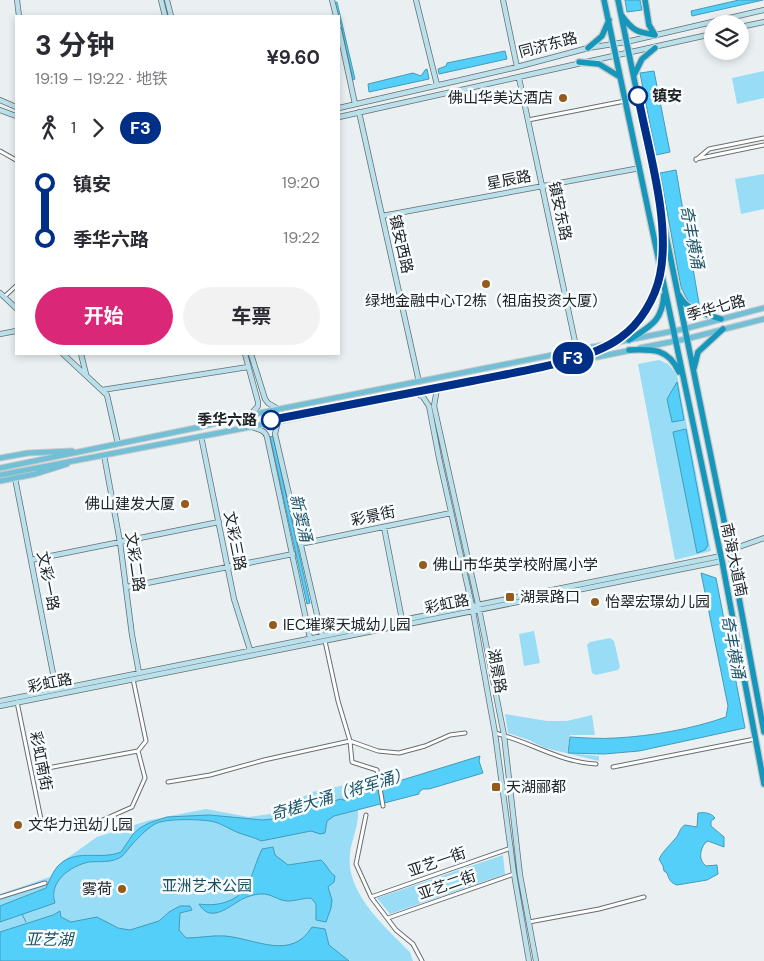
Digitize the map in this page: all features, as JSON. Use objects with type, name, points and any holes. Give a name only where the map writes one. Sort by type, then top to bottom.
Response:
[{"type":"highway","name":"南海大道南","points":[[604,0],[656,239],[675,341],[721,559],[764,784]]},
{"type":"highway","name":"南海大道南","points":[[618,0],[730,550],[764,732]]},
{"type":"highway","points":[[645,0],[649,25],[655,34]]},
{"type":"highway","points":[[620,14],[636,32],[655,34]]},
{"type":"highway","points":[[588,48],[602,36],[609,20]]},
{"type":"highway","points":[[633,77],[642,59],[655,48]]},
{"type":"highway","points":[[579,62],[598,64],[620,77]]},
{"type":"highway","points":[[656,239],[666,240]]},
{"type":"highway","points":[[675,287],[681,299],[695,311],[721,319]]},
{"type":"highway","points":[[629,340],[655,322],[660,316],[665,288]]},
{"type":"highway","points":[[694,375],[694,364],[698,352],[723,329]]},
{"type":"highway","points":[[629,350],[652,349],[668,356],[677,367],[684,382]]},
{"type":"main road","name":"季华七路","points":[[674,331],[764,308]]},
{"type":"main road","name":"季华七路","points":[[686,339],[764,319]]},
{"type":"main road","points":[[0,468],[278,409],[674,331]]},
{"type":"main road","points":[[0,475],[250,427],[686,339]]},
{"type":"main road","points":[[0,458],[41,452],[83,451]]},
{"type":"main road","points":[[0,481],[44,472],[84,458]]},
{"type":"street","points":[[18,0],[19,15]]},
{"type":"street","points":[[161,0],[165,15]]},
{"type":"street","points":[[167,0],[171,15]]},
{"type":"street","points":[[332,0],[336,15]]},
{"type":"street","points":[[416,0],[437,85]]},
{"type":"street","points":[[503,0],[517,67]]},
{"type":"street","name":"同济东路","points":[[340,108],[517,67],[588,48],[626,42],[764,10]]},
{"type":"street","points":[[749,25],[764,22]]},
{"type":"street","points":[[340,35],[355,104]]},
{"type":"street","name":"同济东路","points":[[340,117],[519,78],[579,62],[629,54],[704,36]]},
{"type":"street","name":"镇安东路","points":[[519,78],[577,350]]},
{"type":"street","points":[[0,100],[15,107]]},
{"type":"street","points":[[528,120],[626,101]]},
{"type":"street","points":[[0,110],[15,116]]},
{"type":"street","name":"镇安西路","points":[[359,112],[419,382]]},
{"type":"street","points":[[764,138],[709,149],[696,160],[764,145]]},
{"type":"street","points":[[0,151],[15,159]]},
{"type":"street","name":"星辰路","points":[[382,216],[640,168]]},
{"type":"street","points":[[15,287],[2,295],[15,307]]},
{"type":"street","points":[[0,334],[15,331]]},
{"type":"street","points":[[64,355],[107,395],[118,444]]},
{"type":"street","points":[[81,355],[86,375]]},
{"type":"street","points":[[244,355],[258,402],[258,406],[249,415]]},
{"type":"street","points":[[251,355],[265,399],[278,409]]},
{"type":"street","points":[[102,390],[248,367]]},
{"type":"street","name":"湖景路","points":[[437,389],[434,406],[479,607],[504,735],[520,876],[536,961]]},
{"type":"street","name":"湖景路","points":[[416,393],[423,397],[430,406],[472,608],[495,733],[510,848],[529,961]]},
{"type":"street","points":[[278,421],[276,437],[312,599],[350,742],[352,762],[377,770],[383,805]]},
{"type":"street","points":[[250,427],[266,433],[310,638],[323,642]]},
{"type":"street","points":[[267,437],[271,431],[276,437]]},
{"type":"street","name":"文彩三路","points":[[202,436],[234,599],[250,650]]},
{"type":"street","name":"文彩二路","points":[[104,455],[120,542],[139,673]]},
{"type":"street","name":"文彩一路","points":[[15,478],[56,689]]},
{"type":"street","name":"彩景街","points":[[300,544],[451,513]]},
{"type":"street","points":[[31,560],[219,522]]},
{"type":"street","points":[[384,527],[402,620]]},
{"type":"street","points":[[730,550],[764,538]]},
{"type":"street","points":[[127,587],[293,554]]},
{"type":"street","name":"彩虹路","points":[[0,706],[56,689],[322,635],[479,607],[721,559]]},
{"type":"street","points":[[303,603],[310,607],[312,599]]},
{"type":"street","name":"彩虹路","points":[[0,701],[17,700],[133,679],[323,642],[472,608]]},
{"type":"street","points":[[37,770],[138,751],[146,741],[133,679]]},
{"type":"street","name":"彩虹南街","points":[[17,700],[43,829]]},
{"type":"street","points":[[168,782],[210,775],[264,760],[350,742],[378,751],[399,752],[466,733]]},
{"type":"street","points":[[495,733],[528,743],[561,758],[596,764]]},
{"type":"street","points":[[613,767],[755,739]]},
{"type":"street","points":[[42,821],[96,823],[132,807],[145,778],[138,751]]},
{"type":"street","points":[[366,815],[356,864],[371,897],[396,930],[413,944],[422,961]]},
{"type":"street","name":"亚艺一街","points":[[371,897],[510,848]]},
{"type":"street","name":"亚艺二街","points":[[388,918],[514,874]]},
{"type":"street","points":[[0,897],[44,883]]},
{"type":"street","points":[[529,922],[599,909],[644,897]]},
{"type":"green space","points":[[764,71],[764,98],[737,104],[732,78]]},
{"type":"green space","points":[[764,174],[764,209],[741,214],[735,179]]},
{"type":"green space","points":[[659,360],[668,364],[677,375],[711,551],[675,560],[638,364]]},
{"type":"green space","points":[[534,631],[540,663],[524,666],[519,634]]},
{"type":"green space","points":[[610,638],[614,641],[620,667],[618,670],[596,675],[592,673],[587,645],[590,642]]},
{"type":"green space","points":[[505,714],[547,721],[567,721],[592,715],[595,735],[570,735],[567,753],[599,756],[599,761],[545,748],[508,733]]},
{"type":"green space","name":"亚洲艺术公园","points":[[350,784],[358,813],[350,854],[350,868],[354,882],[369,908],[410,952],[413,961],[0,961],[0,894],[50,877],[63,861],[97,837],[150,820],[206,809],[249,817],[270,814],[312,792]]},
{"type":"green space","points":[[503,855],[505,874],[390,914],[377,898]]},
{"type":"water","points":[[625,0],[640,0],[642,10],[627,12]]},
{"type":"water","points":[[739,0],[763,0],[692,16],[691,11]]},
{"type":"water","points":[[337,2],[355,79],[353,80],[340,15],[334,3]]},
{"type":"water","points":[[570,37],[572,43],[530,54],[529,48]]},
{"type":"water","points":[[505,51],[507,59],[439,74],[438,69],[446,66],[447,63]]},
{"type":"water","points":[[427,69],[429,79],[369,92],[368,84],[413,73],[421,76]]},
{"type":"water","points":[[654,71],[670,152],[656,155],[640,73]]},
{"type":"water","points":[[676,170],[700,309],[690,303],[681,287],[660,173]]},
{"type":"water","points":[[677,382],[684,420],[672,422],[667,399]]},
{"type":"water","points":[[686,429],[708,545],[705,550],[697,553],[673,432]]},
{"type":"water","points":[[273,436],[310,603],[307,604],[270,437]]},
{"type":"water","points":[[701,573],[716,578],[745,728],[639,751],[604,754],[568,753],[570,737],[644,736],[686,728],[726,717],[728,706]]},
{"type":"water","points":[[480,756],[479,761],[483,773],[429,789],[423,789],[419,794],[334,816],[327,821],[325,833],[320,834],[311,831],[261,841],[215,822],[184,820],[160,822],[145,832],[124,855],[116,860],[89,862],[68,871],[62,876],[55,888],[55,903],[0,922],[0,906],[46,888],[55,869],[64,861],[72,857],[121,852],[133,834],[149,823],[167,817],[209,815],[263,820],[272,819],[303,799],[326,804],[340,799],[348,801],[373,789]]},
{"type":"water","points":[[698,813],[708,813],[713,816],[715,818],[711,821],[711,826],[724,837],[724,847],[708,841],[701,852],[703,864],[706,866],[717,865],[718,874],[707,880],[677,885],[671,881],[664,871],[659,859],[677,837],[683,826],[697,827]]},
{"type":"water","points":[[273,847],[275,855],[288,865],[321,860],[335,876],[334,882],[328,887],[332,900],[326,922],[316,920],[316,904],[311,898],[288,901],[259,894],[244,898],[219,912],[208,913],[203,910],[199,904],[221,903],[240,894],[249,882],[262,849]]},
{"type":"water","name":"亚艺湖","points":[[180,906],[190,906],[192,910],[180,913],[179,930],[186,938],[225,936],[284,946],[304,937],[312,927],[325,929],[329,945],[349,961],[0,961],[0,932],[60,911],[61,917],[71,922],[97,917],[118,928],[130,930],[159,921],[169,912]]},
{"type":"waterway","points":[[22,914],[26,922]]},
{"type":"metro line","name":"F3","points":[[271,420],[568,360],[610,345],[628,332],[652,299],[660,275],[662,253],[659,205],[638,96]]},
{"type":"place","name":"镇安","points":[[638,96]]},
{"type":"place","name":"佛山华美达酒店","points":[[563,98]]},
{"type":"place","name":"绿地金融中心T2栋（祖庙投资大厦）","points":[[486,284]]},
{"type":"place","name":"季华六路","points":[[271,420]]},
{"type":"place","name":"佛山建发大厦","points":[[185,504]]},
{"type":"place","name":"佛山市华英学校附属小学","points":[[423,565]]},
{"type":"place","name":"湖景路口","points":[[510,597]]},
{"type":"place","name":"怡翠宏璟幼儿园","points":[[595,602]]},
{"type":"place","name":"IEC璀璨天城幼儿园","points":[[273,625]]},
{"type":"place","name":"天湖郦都","points":[[496,787]]},
{"type":"place","name":"文华力迅幼儿园","points":[[18,825]]},
{"type":"place","name":"雾荷","points":[[122,889]]},
{"type":"water label","name":"奇丰横涌","points":[[692,237]]},
{"type":"water label","name":"新窦涌","points":[[301,518]]},
{"type":"water label","name":"奇丰横涌","points":[[733,647]]},
{"type":"water label","name":"奇槎大涌（将军涌）","points":[[340,794]]}]
